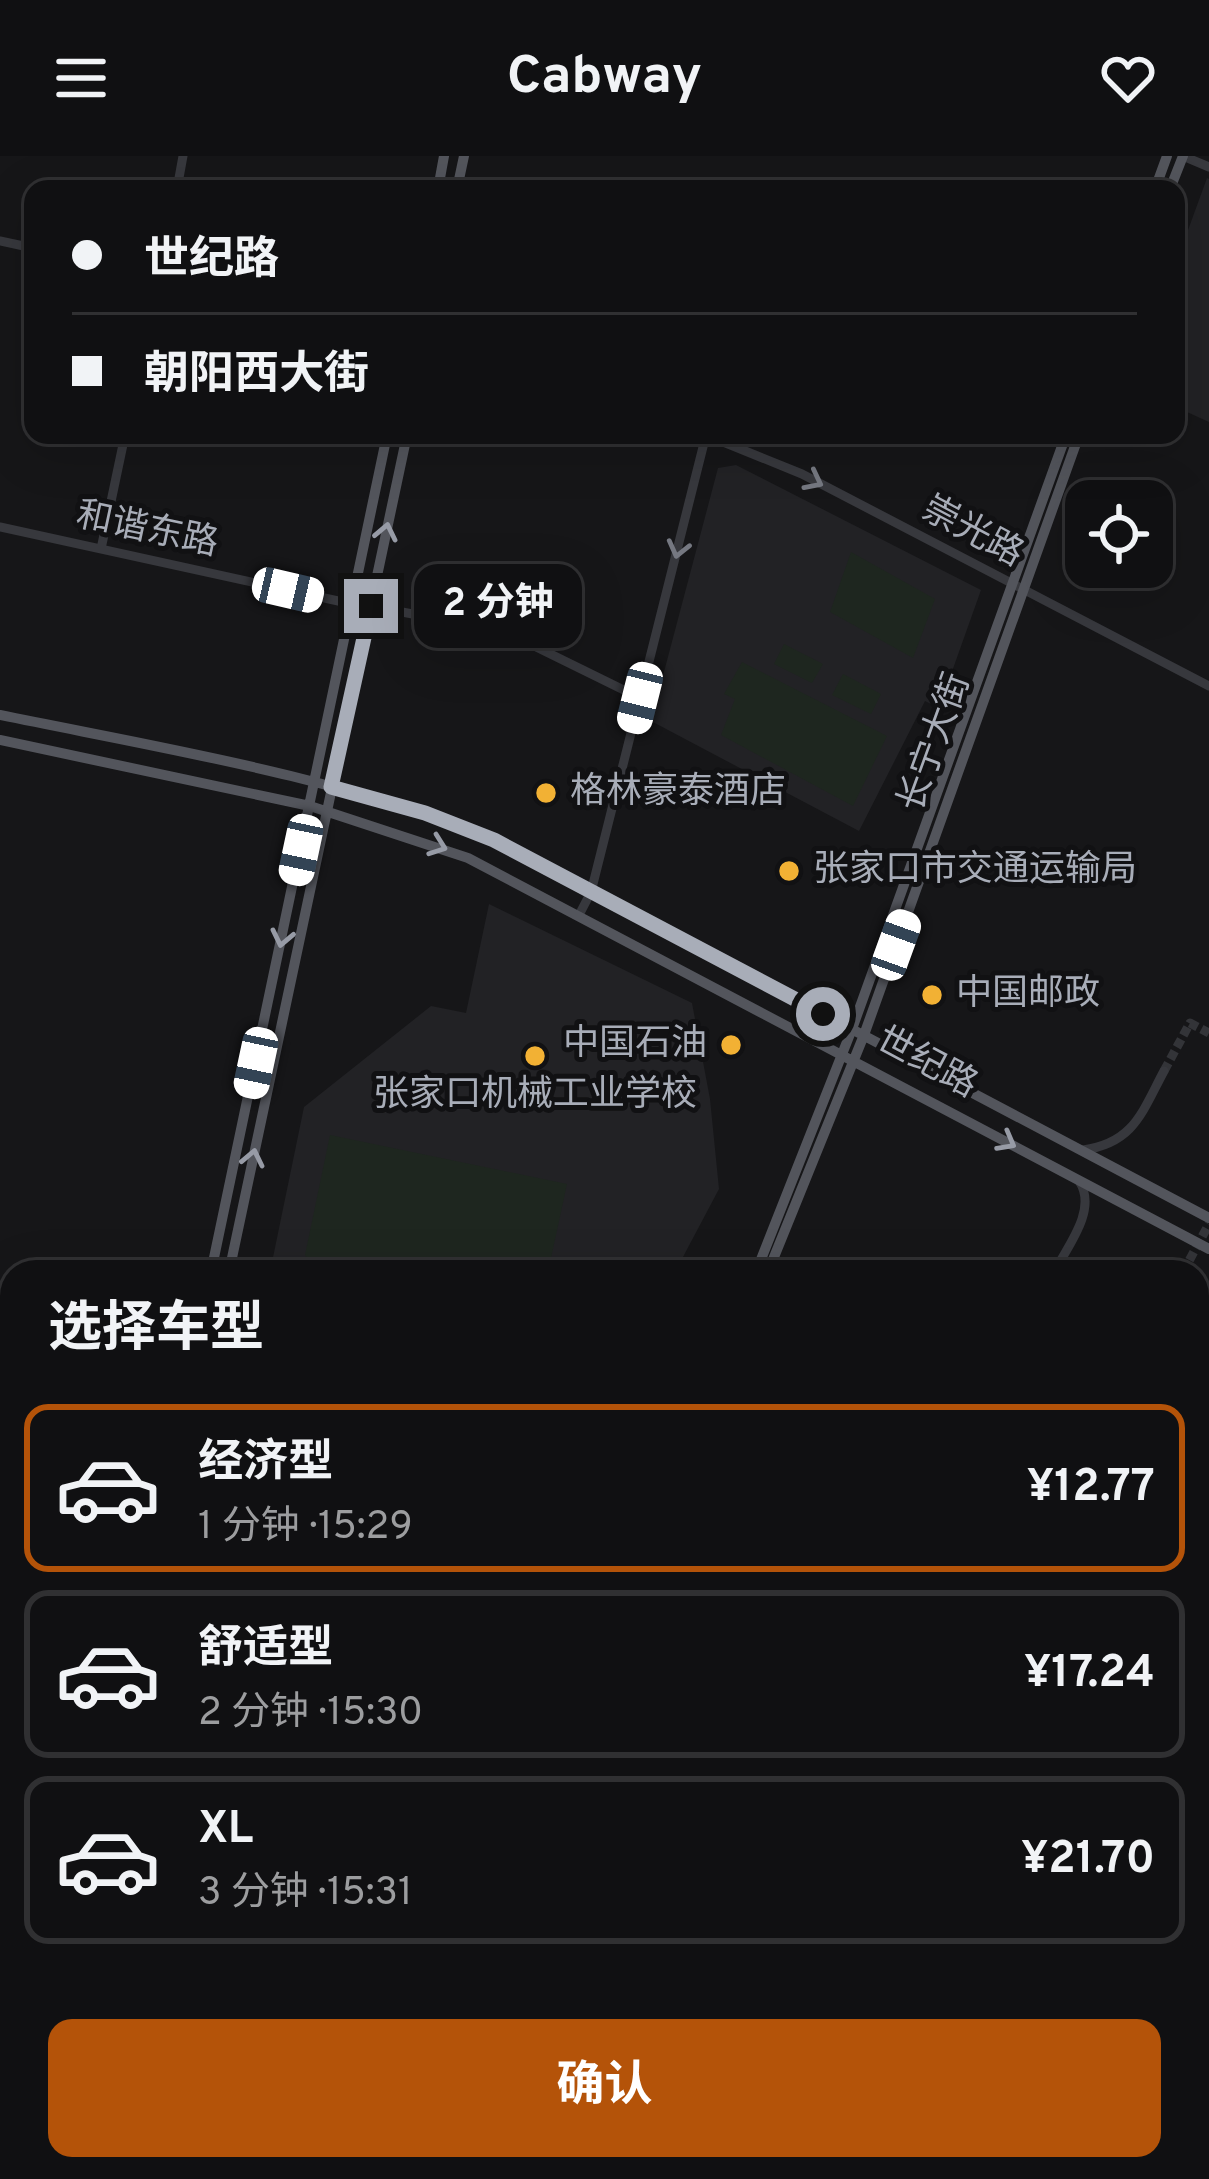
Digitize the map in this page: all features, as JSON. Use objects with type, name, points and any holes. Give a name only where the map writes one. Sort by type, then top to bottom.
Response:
[{"type":"main road","points":[[214,1260],[385,444]]},
{"type":"main road","points":[[232,1260],[405,444]]},
{"type":"main road","name":"长宁大街","points":[[761,1260],[858,1032],[1063,444]]},
{"type":"main road","name":"长宁大街","points":[[1017,587],[1075,444]]},
{"type":"main road","name":"世纪路","points":[[0,715],[315,782],[462,827],[1209,1218]]},
{"type":"main road","name":"世纪路","points":[[0,740],[310,806],[468,858],[1209,1249]]},
{"type":"main road","name":"长宁大街","points":[[772,1260],[848,1057]]},
{"type":"main road","points":[[1058,1167],[1076,1147]]},
{"type":"street","points":[[1183,156],[1209,167]]},
{"type":"street","points":[[101,549],[123,444]]},
{"type":"street","points":[[579,915],[591,892],[704,444]]},
{"type":"street","name":"崇光路","points":[[728,444],[802,474],[1209,686]]},
{"type":"street","name":"和谐东路","points":[[0,526],[352,604]]},
{"type":"street","points":[[371,606],[522,640],[640,698]]},
{"type":"street","points":[[1076,1147],[1112,1144],[1126,1135],[1164,1072]]},
{"type":"street","points":[[1060,1260],[1087,1204],[1084,1188],[1070,1174]]},
{"type":"shaded area","points":[[1207,178],[1209,422],[1185,411],[1185,238]]},
{"type":"shaded area","points":[[736,465],[981,590],[939,708],[925,701],[859,831],[651,721],[718,468]]},
{"type":"shaded area","points":[[851,552],[935,599],[913,658],[830,612]]},
{"type":"shaded area","points":[[784,644],[823,664],[812,683],[774,664]]},
{"type":"shaded area","points":[[742,662],[887,736],[853,806],[721,735],[735,699],[724,694]]},
{"type":"shaded area","points":[[843,674],[881,694],[871,714],[832,695]]},
{"type":"shaded area","name":"张家口机械工业学校","points":[[489,904],[692,1003],[710,1099],[719,1189],[681,1260],[272,1260],[304,1107],[431,1006],[466,1013]]},
{"type":"shaded area","points":[[330,1135],[567,1184],[551,1260],[309,1260],[305,1255]]},
{"type":"tunnel","points":[[1164,1071],[1190,1023],[1209,1033]]},
{"type":"tunnel","points":[[1190,1260],[1209,1224]]},
{"type":"place","name":"格林豪泰酒店","points":[[546,793]]},
{"type":"place","name":"张家口市交通运输局","points":[[789,871]]},
{"type":"place","name":"中国邮政","points":[[932,995]]},
{"type":"place","name":"中国石油","points":[[731,1045]]},
{"type":"place","name":"张家口机械工业学校","points":[[535,1056]]},
{"type":"route","points":[[371,606],[331,787],[425,813],[494,840],[823,1014]]}]
